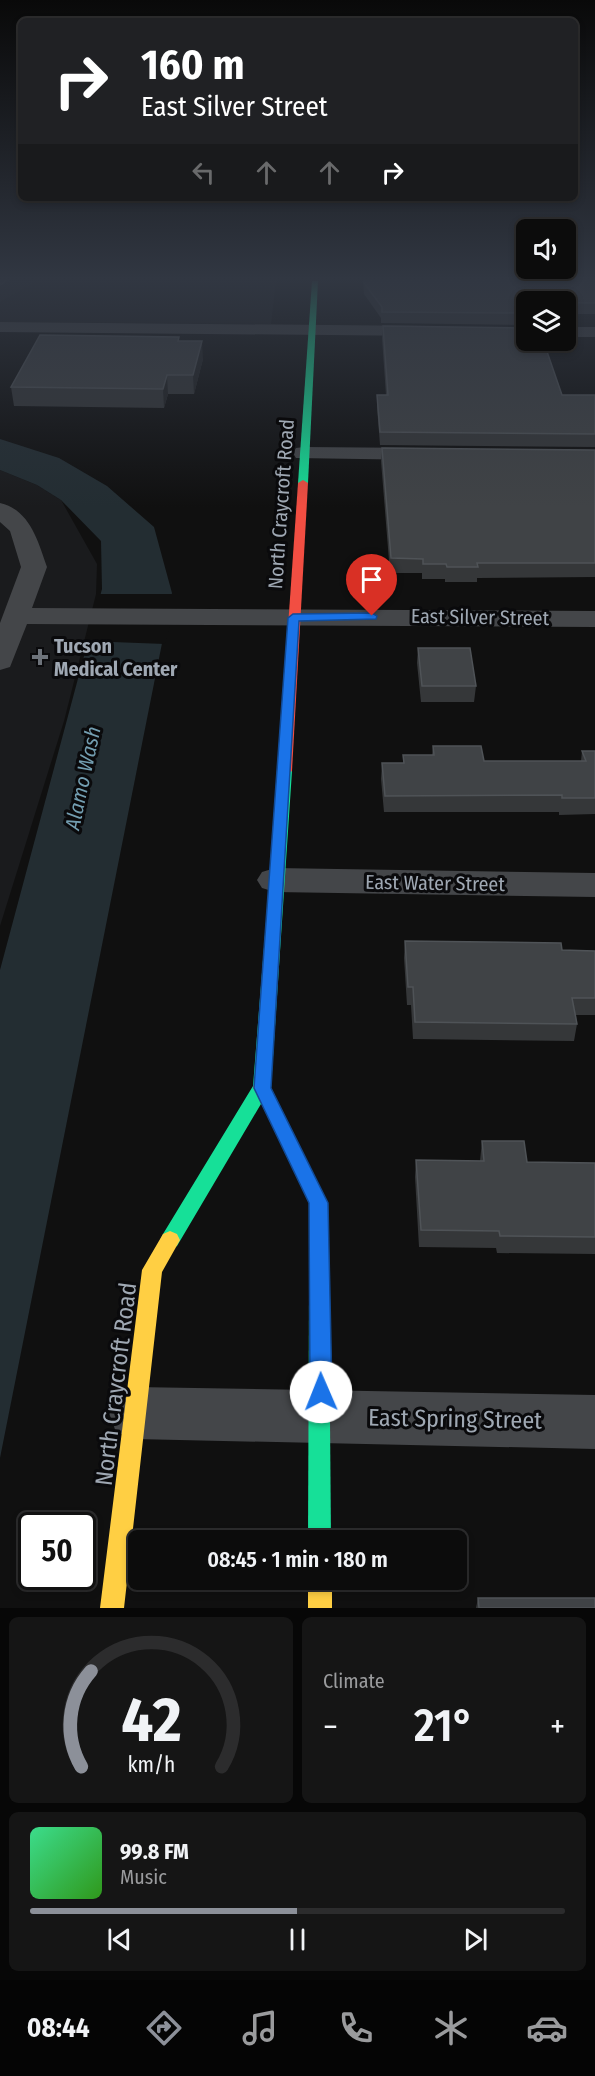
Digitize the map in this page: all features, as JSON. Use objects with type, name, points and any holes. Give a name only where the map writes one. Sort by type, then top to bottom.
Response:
[{"type":"main road","name":"North Craycroft Road","points":[[112,1608],[152,1270],[262,1088],[288,725],[310,356]]},
{"type":"main road","points":[[262,1088],[319,1203],[320,1530]]},
{"type":"main road","points":[[320,1590],[320,1608]]},
{"type":"street","points":[[304,453],[446,454]]},
{"type":"street","points":[[0,510],[21,528],[34,567],[0,661]]},
{"type":"street","name":"East Silver Street","points":[[17,616],[173,619],[595,619]]},
{"type":"street","name":"East Water Street","points":[[276,880],[595,885]]},
{"type":"street","name":"East Spring Street","points":[[135,1413],[595,1422]]},
{"type":"shaded area","name":"Tucson Medical Center","points":[[0,470],[37,485],[61,500],[97,564],[96,594],[64,721],[0,926]]},
{"type":"water","name":"Alamo Wash","points":[[0,439],[59,458],[107,486],[154,527],[172,593],[0,1458],[0,970],[102,589],[101,541],[61,500],[37,485],[0,470]]},
{"type":"pier","points":[[98,594],[175,594],[175,608],[165,644],[86,641]]},
{"type":"building","points":[[28,356],[198,356],[193,375],[167,375],[163,389],[11,387]]},
{"type":"building","points":[[385,356],[549,356],[562,395],[595,395],[595,434],[380,432],[377,395],[388,395]]},
{"type":"building","points":[[382,448],[595,450],[595,563],[477,563],[478,567],[447,567],[446,564],[423,564],[423,559],[391,558]]},
{"type":"building","points":[[418,648],[470,648],[476,686],[422,686]]},
{"type":"building","points":[[433,746],[481,746],[484,761],[586,761],[582,751],[595,751],[595,798],[562,798],[562,795],[385,796],[382,763],[404,763],[403,755],[434,755]]},
{"type":"building","points":[[405,941],[561,943],[562,950],[595,951],[595,998],[572,998],[577,1024],[415,1022],[413,987],[408,987]]},
{"type":"building","points":[[482,1141],[524,1141],[527,1162],[595,1163],[595,1237],[500,1236],[499,1231],[421,1230],[416,1160],[484,1161]]},
{"type":"building","points":[[478,1598],[595,1598],[595,1608],[479,1608]]},
{"type":"traffic: fast","points":[[303,483],[311,356]]},
{"type":"traffic: fast","points":[[170,1240],[262,1087],[285,771]]},
{"type":"traffic: fast","points":[[319,1298],[320,1530]]},
{"type":"traffic: slow","points":[[112,1608],[152,1270],[170,1240]]},
{"type":"traffic: slow","points":[[320,1590],[320,1608]]},
{"type":"traffic: jam","points":[[285,771],[303,483]]},
{"type":"traffic: jam","points":[[262,1087],[319,1203],[319,1298]]},
{"type":"place","name":"Tucson Medical Center","points":[[40,657]]},
{"type":"route","points":[[321,1392],[319,1203],[262,1088],[288,725],[293,618],[372,616]]}]
